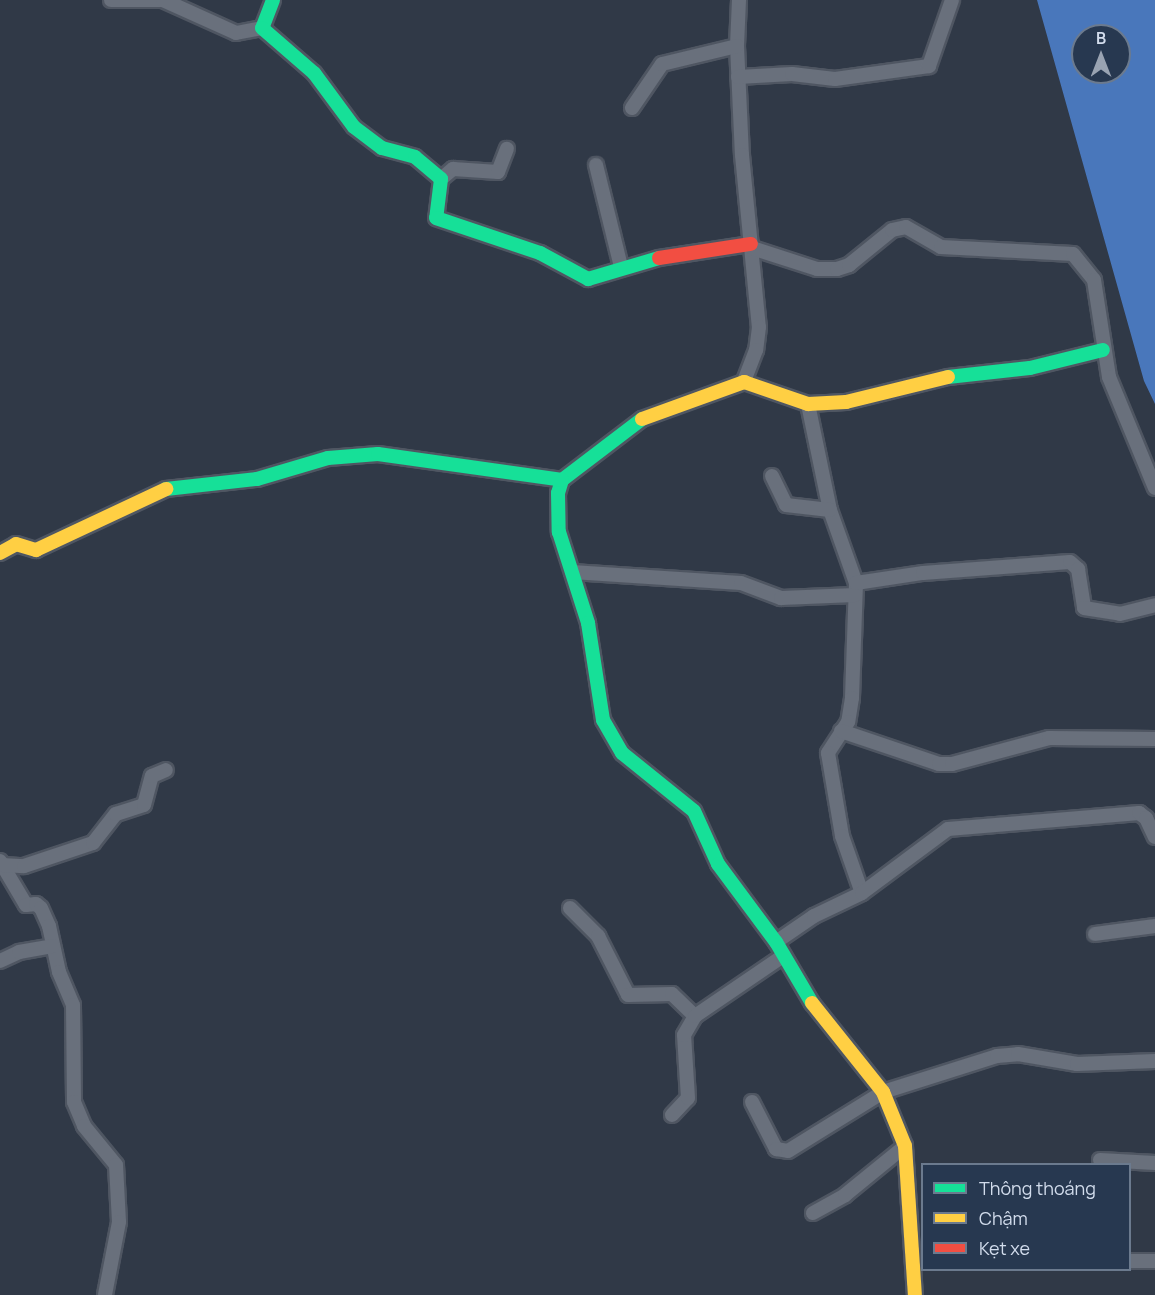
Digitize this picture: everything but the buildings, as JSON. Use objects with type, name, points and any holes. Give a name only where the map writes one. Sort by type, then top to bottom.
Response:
[{"type":"street","points":[[111,0],[163,0],[236,33],[262,28]]},
{"type":"street","points":[[262,28],[273,0]]},
{"type":"street","points":[[739,0],[738,77],[759,327],[756,350],[744,382]]},
{"type":"street","points":[[738,77],[792,74],[835,79],[929,66],[952,0]]},
{"type":"street","points":[[262,28],[314,73],[339,111],[368,140],[415,157],[441,179]]},
{"type":"street","points":[[632,108],[662,64],[737,46]]},
{"type":"street","points":[[507,149],[498,172],[453,169],[441,179],[434,213],[436,218],[540,253],[578,276],[602,277],[621,267],[752,246],[817,268],[837,269],[849,265],[892,230],[906,227],[941,247],[1073,254],[1094,280],[1103,350],[1117,401],[1155,488]]},
{"type":"street","points":[[596,165],[621,267]]},
{"type":"street","points":[[0,553],[16,544],[36,550],[167,489],[257,479],[328,458],[378,454],[562,480],[634,422],[744,382],[808,405],[883,395],[938,378],[1030,368],[1103,350]]},
{"type":"street","points":[[808,405],[830,510],[856,589],[852,698],[848,722],[828,753],[830,779],[842,836],[862,893]]},
{"type":"street","points":[[772,476],[786,505],[830,510]]},
{"type":"street","points":[[562,480],[559,532],[588,623],[603,720],[622,753],[678,794],[694,811],[718,864],[776,942],[814,1006],[883,1092],[904,1146],[915,1295]]},
{"type":"street","points":[[572,572],[741,583],[781,598],[856,589],[923,573],[1070,562],[1078,569],[1084,608],[1120,614],[1155,605]]},
{"type":"street","points":[[841,731],[939,764],[952,764],[1049,738],[1155,739]]},
{"type":"street","points":[[1,863],[24,866],[93,843],[116,814],[144,805],[152,776],[166,770]]},
{"type":"street","points":[[776,942],[814,916],[862,893],[936,834],[956,827],[1139,813],[1146,818],[1155,837]]},
{"type":"street","points":[[1,863],[26,904],[36,904],[41,908],[73,1005],[74,1102],[84,1126],[116,1165],[119,1222],[105,1295]]},
{"type":"street","points":[[570,908],[598,936],[628,995],[672,994],[695,1016]]},
{"type":"street","points":[[1095,934],[1155,926]]},
{"type":"street","points":[[0,961],[19,952],[52,946]]},
{"type":"street","points":[[672,1115],[688,1098],[684,1035],[695,1016],[783,956]]},
{"type":"street","points":[[752,1102],[776,1149],[788,1151],[883,1092],[1006,1054],[1057,1064],[1155,1061]]},
{"type":"street","points":[[813,1213],[845,1196],[904,1146]]},
{"type":"street","points":[[1100,1160],[1155,1163]]},
{"type":"street","points":[[1131,1261],[1155,1261]]},
{"type":"water","points":[[1037,0],[1155,0],[1155,404],[1144,381]]},
{"type":"traffic: fast","points":[[273,0],[262,28],[314,73],[354,127],[382,148],[415,157],[441,179],[436,218],[540,253],[588,279],[659,258]]},
{"type":"traffic: fast","points":[[948,377],[1030,368],[1103,350]]},
{"type":"traffic: fast","points":[[642,419],[562,480],[558,493],[559,532],[588,623],[603,720],[622,753],[694,811],[718,864],[776,942],[812,1003]]},
{"type":"traffic: fast","points":[[166,489],[257,479],[328,458],[378,454],[562,480]]},
{"type":"traffic: slow","points":[[642,419],[744,382],[808,404],[846,402],[948,377]]},
{"type":"traffic: slow","points":[[0,553],[16,544],[36,550],[166,489]]},
{"type":"traffic: slow","points":[[812,1003],[883,1092],[905,1146],[915,1295]]},
{"type":"traffic: jam","points":[[659,258],[751,244]]}]
